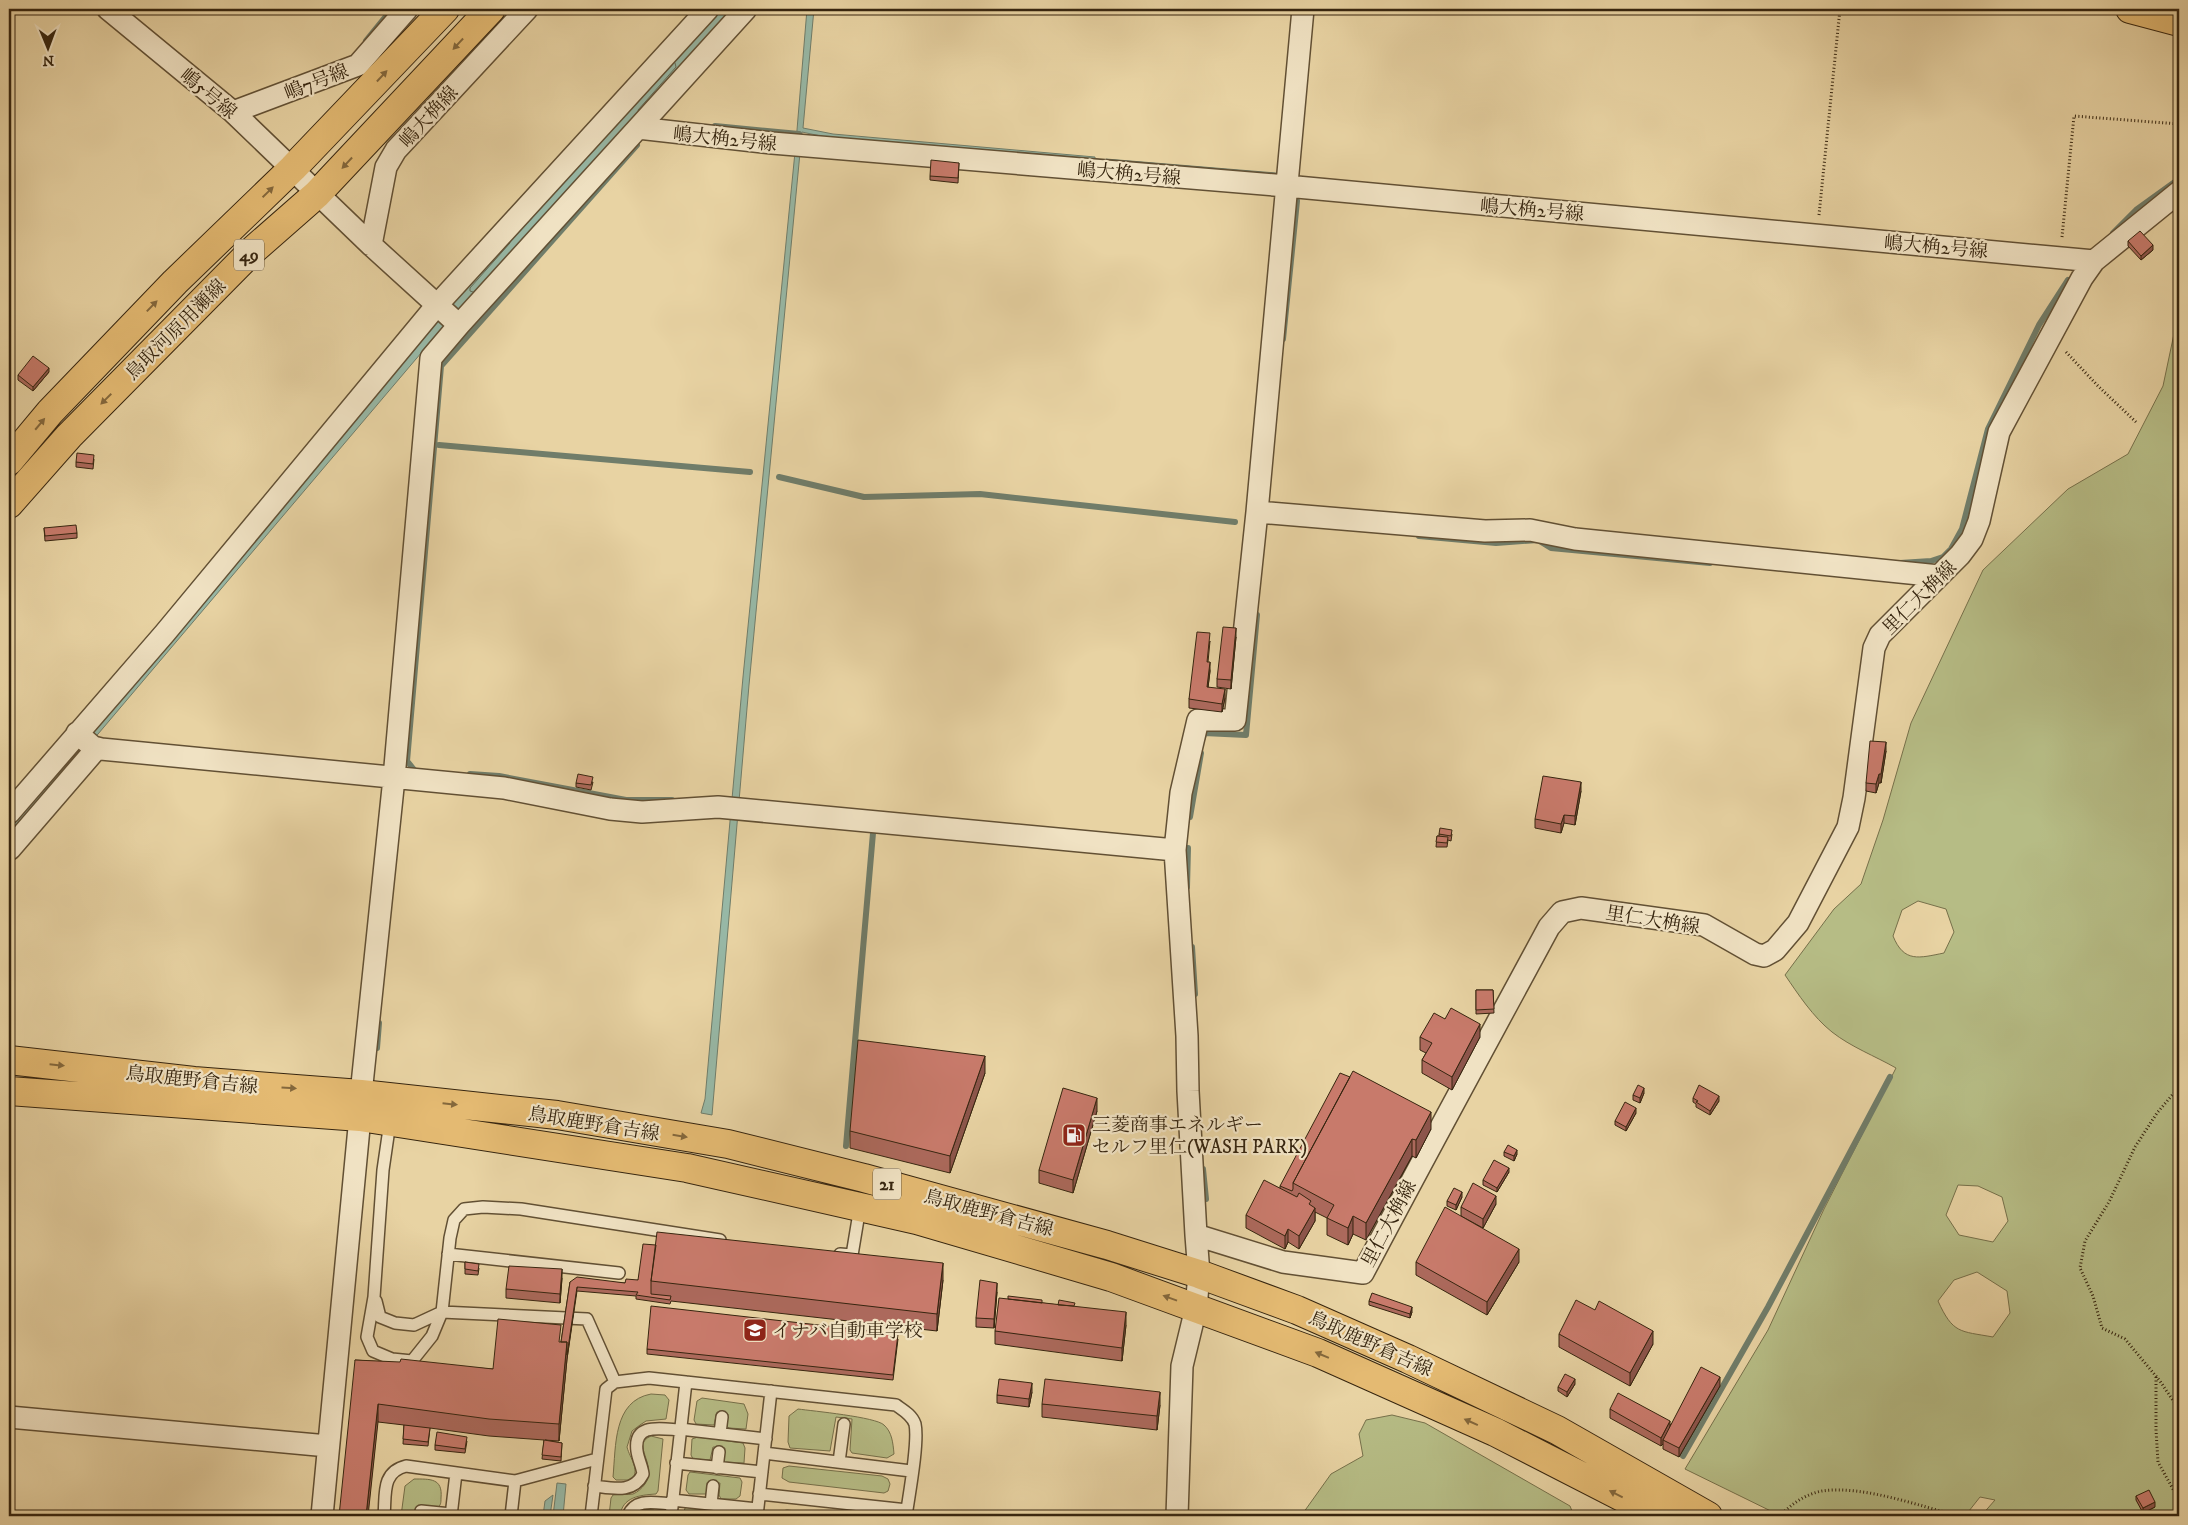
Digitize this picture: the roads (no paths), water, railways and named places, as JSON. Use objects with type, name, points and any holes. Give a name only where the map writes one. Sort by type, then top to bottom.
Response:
[{"type":"main road","name":"鳥取河原用瀬線","points":[[9,504],[69,436],[246,258],[305,181],[445,9]]},
{"type":"main road","name":"鳥取河原用瀬線","points":[[9,462],[50,412],[175,282],[305,181],[491,9]]},
{"type":"main road","points":[[2130,9],[2179,22]]},
{"type":"main road","name":"鳥取鹿野倉吉線","points":[[9,1060],[194,1081],[361,1105],[390,1122],[687,1168],[917,1220],[1111,1277],[1318,1353],[1495,1432],[1659,1516]]},
{"type":"main road","name":"鳥取鹿野倉吉線","points":[[9,1091],[361,1105],[557,1116],[728,1144],[864,1178],[1088,1240],[1199,1274],[1297,1310],[1408,1358],[1557,1430],[1708,1516]]},
{"type":"street","name":"嶋5号線","points":[[108,9],[233,112],[305,181]]},
{"type":"street","name":"嶋7号線","points":[[233,112],[358,65],[407,9]]},
{"type":"street","name":"嶋大桷線","points":[[371,245],[386,167],[396,150],[527,9]]},
{"type":"street","points":[[9,813],[165,632],[437,305],[708,9]]},
{"type":"street","points":[[322,1516],[394,778],[431,358],[746,9]]},
{"type":"street","points":[[1177,1516],[1182,1366],[1196,1308],[1199,1274],[1175,850],[1182,793],[1198,720],[1235,720],[1257,512],[1302,9]]},
{"type":"street","name":"嶋大桷2号線","points":[[638,128],[772,143],[1286,186],[2094,261]]},
{"type":"street","points":[[305,181],[371,245],[459,325]]},
{"type":"street","name":"里仁大桷線","points":[[1196,1235],[1283,1262],[1363,1273],[1550,926],[1562,912],[1580,908],[1704,925],[1755,954],[1764,956],[1775,950],[1798,922],[1848,827],[1854,798],[1874,648],[1880,635],[1960,555],[1972,539],[1979,521],[1999,432],[2069,300],[2094,261],[2179,192]]},
{"type":"street","points":[[1257,512],[1485,530],[1530,530],[1575,539],[1939,576]]},
{"type":"street","points":[[77,733],[97,748],[504,788],[610,809],[642,812],[718,807],[1175,850]]},
{"type":"street","points":[[10,850],[97,748]]},
{"type":"street","points":[[9,1417],[328,1446]]},
{"type":"lane","points":[[390,1122],[384,1170],[374,1297],[367,1337],[373,1351],[392,1359],[412,1361],[432,1336],[442,1312],[448,1254],[454,1220],[464,1209],[483,1207],[521,1210],[736,1242]]},
{"type":"lane","points":[[832,1253],[852,1255],[860,1207]]},
{"type":"lane","points":[[448,1254],[619,1273]]},
{"type":"lane","points":[[374,1297],[380,1317],[395,1323],[414,1325],[442,1312],[587,1319],[615,1382]]},
{"type":"lane","points":[[590,1516],[606,1390],[615,1382],[649,1378],[896,1405],[907,1412],[914,1422],[916,1436],[906,1513],[759,1494]]},
{"type":"lane","points":[[671,1516],[686,1382]]},
{"type":"lane","points":[[628,1516],[636,1505],[642,1503],[672,1502],[712,1504],[757,1512],[771,1391]]},
{"type":"lane","points":[[720,1433],[722,1417]]},
{"type":"lane","points":[[839,1462],[844,1424]]},
{"type":"lane","points":[[594,1486],[629,1488],[636,1484],[643,1474],[637,1446],[640,1434],[646,1430],[654,1428],[766,1439]]},
{"type":"lane","points":[[717,1468],[719,1452]]},
{"type":"lane","points":[[764,1453],[912,1471]]},
{"type":"lane","points":[[384,1516],[387,1478],[395,1469],[406,1466],[515,1481],[597,1459]]},
{"type":"lane","points":[[676,1463],[762,1472]]},
{"type":"lane","points":[[421,1516],[421,1511],[451,1515],[456,1473]]},
{"type":"lane","points":[[511,1516],[515,1481]]},
{"type":"lane","points":[[712,1504],[714,1486]]},
{"type":"water","points":[[715,9],[734,9],[460,313],[444,326],[9,839],[9,826],[437,321]]},
{"type":"water","points":[[807,9],[814,9],[803,128],[833,134],[1095,157],[1095,161],[830,138],[802,132],[749,685],[712,1115],[701,1113],[705,1099]]},
{"type":"water","points":[[1106,159],[1276,173],[1275,178],[1106,162]]},
{"type":"water","points":[[557,1483],[566,1484],[563,1516],[553,1516]]},
{"type":"water","points":[[553,1495],[550,1516],[543,1516],[545,1501]]},
{"type":"waterway","points":[[366,41],[392,9]]},
{"type":"waterway","points":[[715,126],[799,134]]},
{"type":"waterway","points":[[420,771],[415,771],[407,761],[441,366],[637,145]]},
{"type":"waterway","points":[[2113,233],[2136,210],[2179,179]]},
{"type":"waterway","points":[[1283,339],[1297,201]]},
{"type":"waterway","points":[[1900,563],[1931,561],[1943,557],[1951,549],[1962,529],[1988,429],[2039,325],[2068,280]]},
{"type":"waterway","points":[[439,445],[750,472]]},
{"type":"waterway","points":[[779,477],[864,497],[980,494],[1235,522]]},
{"type":"waterway","points":[[1419,536],[1496,543],[1538,540],[1551,548],[1710,563]]},
{"type":"waterway","points":[[1203,738],[1204,733],[1246,735],[1257,615]]},
{"type":"waterway","points":[[1190,817],[1201,753]]},
{"type":"waterway","points":[[470,774],[499,776],[626,800],[672,800]]},
{"type":"waterway","points":[[846,1146],[873,833]]},
{"type":"waterway","points":[[1187,887],[1188,848]]},
{"type":"waterway","points":[[1192,947],[1195,994]]},
{"type":"waterway","points":[[377,1048],[379,1023]]},
{"type":"waterway","points":[[1683,1456],[1768,1307],[1890,1077]]},
{"type":"waterway","points":[[1203,1169],[1206,1199]]},
{"type":"place","name":"三菱商事エネルギー セルフ里仁(WASH PARK)","points":[[1074,1135]]},
{"type":"place","name":"イナバ自動車学校","points":[[755,1330]]}]
